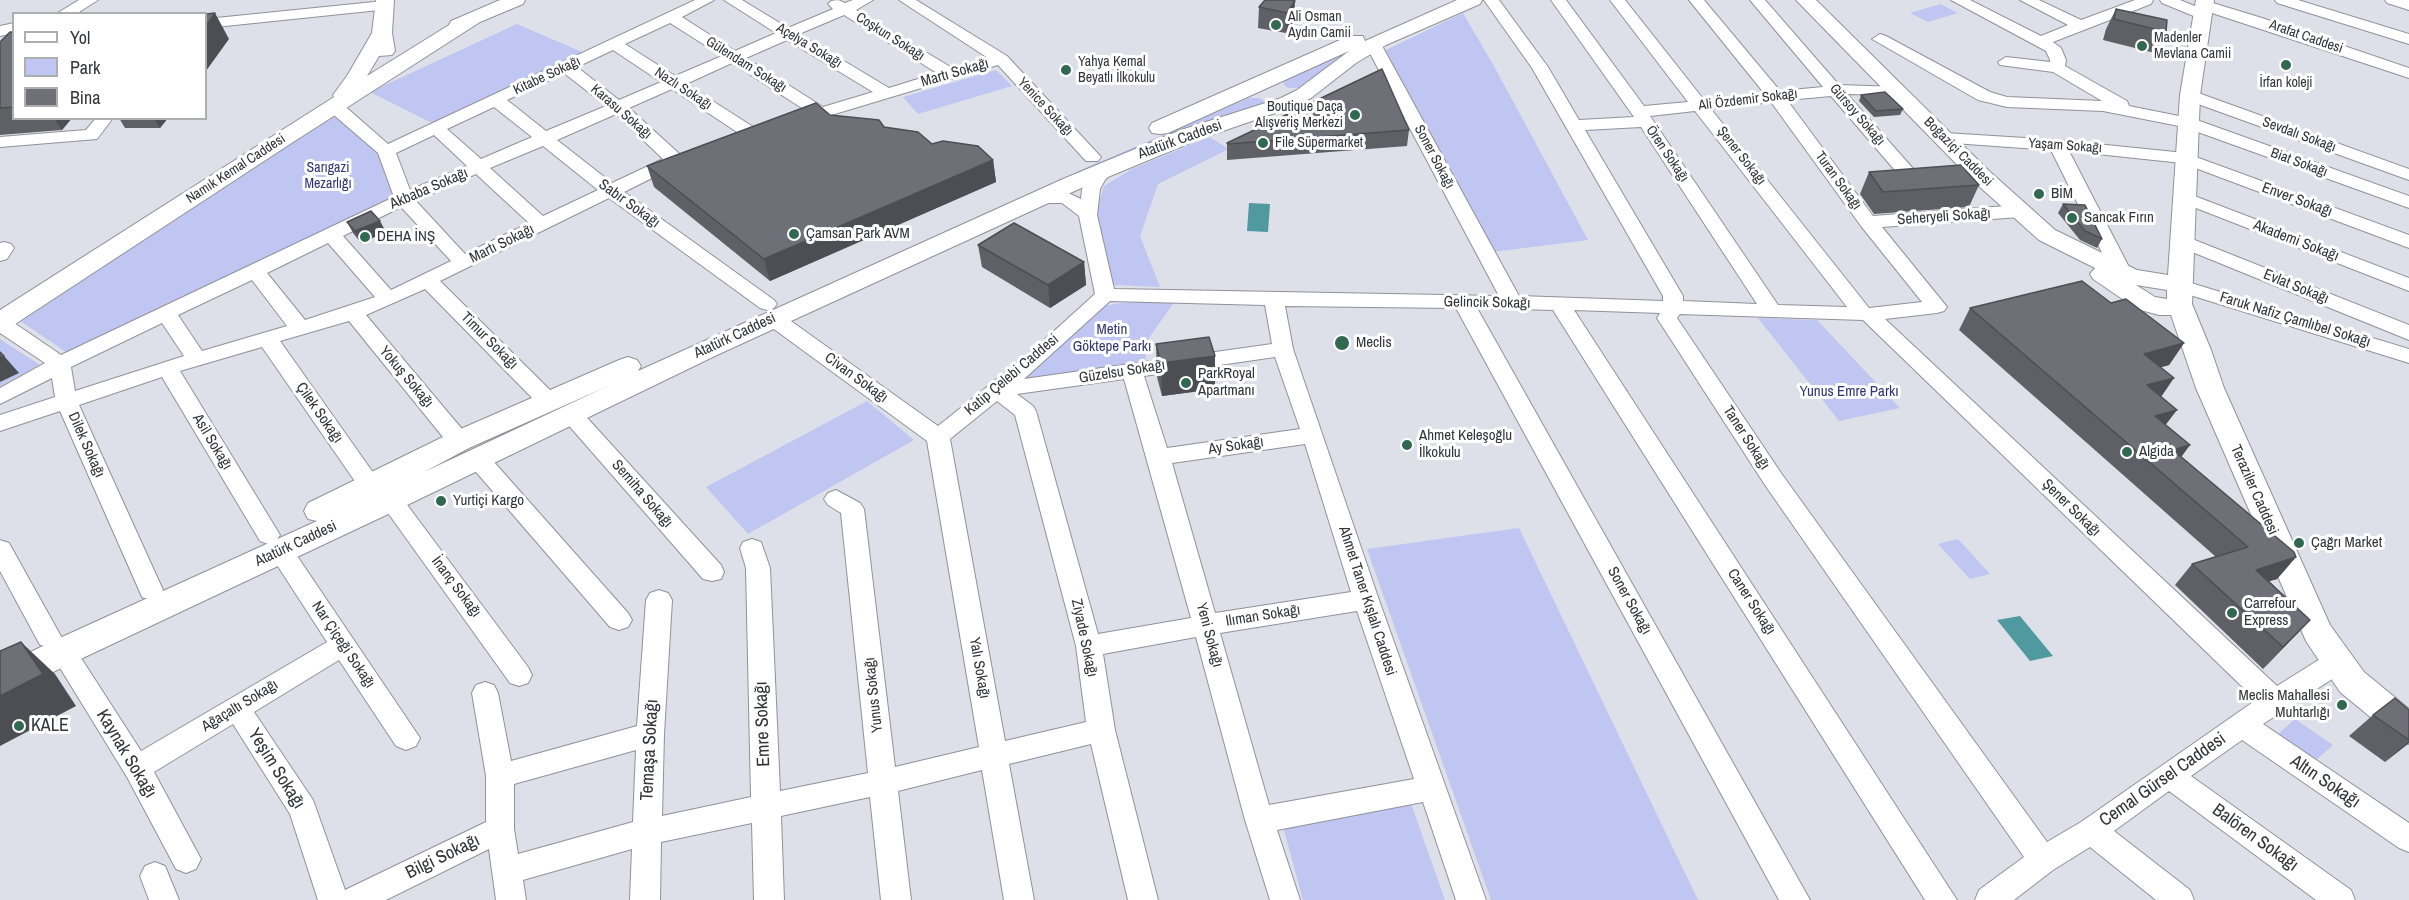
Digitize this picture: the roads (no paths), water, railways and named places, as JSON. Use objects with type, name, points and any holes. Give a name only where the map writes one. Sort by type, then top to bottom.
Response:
[{"type":"main road","name":"Namık Kemal Caddesi","points":[[0,323],[334,106],[373,73],[474,18],[516,0]]},
{"type":"main road","name":"Atatürk Caddesi","points":[[0,683],[56,645],[151,590],[269,534],[381,494],[501,435],[1099,163],[1242,91],[1442,0]]},
{"type":"main road","name":"Atatürk Caddesi","points":[[770,311],[1040,198],[1099,163],[1266,110],[1304,94],[1349,59],[1373,44],[1473,0]]},
{"type":"main road","name":"Boğaziçi Caddesi","points":[[1805,0],[1980,175],[2047,235],[2129,282]]},
{"type":"main road","points":[[373,73],[382,33],[384,3]]},
{"type":"main road","name":"Teraziler Caddesi","points":[[2203,6],[2190,95],[2185,158],[2180,295],[2210,388],[2317,632],[2352,682],[2409,729]]},
{"type":"main road","name":"Namık Kemal Caddesi","points":[[373,73],[382,33]]},
{"type":"main road","points":[[1280,74],[1274,80],[1276,87],[1304,94]]},
{"type":"main road","points":[[1242,91],[1266,96],[1269,99],[1266,110]]},
{"type":"main road","points":[[2129,282],[2158,307],[2171,307],[2180,295]]},
{"type":"main road","name":"Teraziler Caddesi","points":[[2129,282],[2210,388]]},
{"type":"main road","name":"Atatürk Caddesi","points":[[0,662],[56,645],[269,534]]},
{"type":"street","points":[[67,12],[92,0]]},
{"type":"street","name":"Kitabe Sokağı","points":[[386,151],[707,0]]},
{"type":"street","name":"Açelya Sokağı","points":[[731,0],[886,93]]},
{"type":"street","name":"Coşkun Sokağı","points":[[830,0],[950,74]]},
{"type":"street","name":"Akbaba Sokağı","points":[[0,397],[60,364],[404,199],[866,0]]},
{"type":"street","name":"Yenice Sokağı","points":[[906,0],[1001,59],[1099,163]]},
{"type":"street","name":"Taner Sokağı","points":[[1491,0],[1540,67],[1673,296],[1674,308],[1667,318],[1773,478],[2043,860]]},
{"type":"street","name":"Ören Sokağı","points":[[1558,0],[1642,117],[1772,310]]},
{"type":"street","name":"Şener Sokağı","points":[[1617,0],[1866,314],[2275,701]]},
{"type":"street","name":"Turan Sokağı","points":[[1696,0],[1776,97],[1868,222],[1937,307],[1866,314]]},
{"type":"street","name":"Gürsoy Sokağı","points":[[1757,0],[1911,178],[1980,175]]},
{"type":"street","points":[[1959,0],[2053,48],[2058,60],[2057,68]]},
{"type":"street","points":[[2027,0],[2081,26]]},
{"type":"street","points":[[2041,41],[2146,2],[2142,0]]},
{"type":"street","name":"Arafat Caddesi","points":[[2167,0],[2203,6],[2257,21],[2409,73]]},
{"type":"street","points":[[2282,0],[2409,39]]},
{"type":"street","points":[[2392,0],[2409,5]]},
{"type":"street","points":[[207,24],[384,3]]},
{"type":"street","name":"Gülendam Sokağı","points":[[671,17],[821,113]]},
{"type":"street","name":"Biat Sokağı","points":[[1880,39],[1984,96],[2007,102],[2103,106],[2188,123],[2409,202]]},
{"type":"street","name":"Nazlı Sokağı","points":[[614,44],[752,134]]},
{"type":"street","name":"Soner Sokağı","points":[[1373,44],[1512,302]]},
{"type":"street","name":"Martı Sokağı","points":[[730,142],[1001,59]]},
{"type":"street","points":[[2006,62],[2057,68],[2108,96],[2127,110]]},
{"type":"street","name":"Karasu Sokağı","points":[[566,67],[619,108],[674,160]]},
{"type":"street","name":"Ali Özdemir Sokağı","points":[[1573,124],[1642,117],[1702,106],[1835,90],[1893,90]]},
{"type":"street","name":"Sevdalı Sokağı","points":[[2190,95],[2409,175]]},
{"type":"street","name":"Sabır Sokağı","points":[[496,100],[611,191],[770,311]]},
{"type":"street","points":[[334,106],[386,151],[404,199],[463,263]]},
{"type":"street","points":[[0,142],[91,135],[103,120]]},
{"type":"street","points":[[436,128],[542,225]]},
{"type":"street","name":"Yaşam Sokağı","points":[[1945,138],[2057,145],[2185,158]]},
{"type":"street","points":[[2057,145],[2129,282]]},
{"type":"street","name":"Martı Sokağı","points":[[0,423],[167,368],[353,313],[388,299],[674,160],[696,152]]},
{"type":"street","name":"Enver Sokağı","points":[[2185,158],[2409,242]]},
{"type":"street","points":[[1099,163],[1097,177],[1091,189],[1088,214],[1105,295]]},
{"type":"street","points":[[1040,198],[1066,197],[1088,214]]},
{"type":"street","name":"Akademi Sokağı","points":[[2184,197],[2409,285]]},
{"type":"street","name":"Seheryeli Sokağı","points":[[1868,222],[2020,211]]},
{"type":"street","points":[[330,233],[388,299]]},
{"type":"street","name":"Evlat Sokağı","points":[[2182,241],[2409,333]]},
{"type":"street","points":[[0,249],[4,248],[0,255]]},
{"type":"street","points":[[255,271],[301,329]]},
{"type":"street","name":"Timur Sokağı","points":[[428,280],[561,409]]},
{"type":"street","name":"Gelincik Sokağı","points":[[1105,295],[1512,302],[1866,314]]},
{"type":"street","name":"Katip Çelebi Caddesi","points":[[938,437],[997,390],[1105,295]]},
{"type":"street","name":"Faruk Nafiz Çamlıbel Sokağı","points":[[2180,295],[2204,300],[2242,303],[2409,356]]},
{"type":"street","name":"Ahmet Taner Kışlalı Caddesi","points":[[1274,299],[1283,349],[1366,600],[1471,900]]},
{"type":"street","name":"Soner Sokağı","points":[[1463,302],[1796,900]]},
{"type":"street","name":"Caner Sokağı","points":[[1560,305],[1942,900]]},
{"type":"street","name":"Civan Sokağı","points":[[770,311],[938,437]]},
{"type":"street","points":[[166,313],[197,359]]},
{"type":"street","name":"Yokuş Sokağı","points":[[353,313],[469,450]]},
{"type":"street","points":[[0,323],[60,364]]},
{"type":"street","name":"Çilek Sokağı","points":[[267,338],[381,494]]},
{"type":"street","name":"Güzelsu Sokağı","points":[[997,390],[1283,349]]},
{"type":"street","name":"Dilek Sokağı","points":[[60,364],[66,400],[151,590]]},
{"type":"street","name":"Asil Sokağı","points":[[167,368],[269,534]]},
{"type":"street","name":"Yeni Sokağı","points":[[1132,370],[1159,457],[1259,820],[1285,900]]},
{"type":"street","name":"Ziyade Sokağı","points":[[997,390],[1025,411],[1089,646],[1101,730],[1143,900]]},
{"type":"street","name":"Semiha Sokağı","points":[[561,409],[712,572]]},
{"type":"street","name":"Ay Sokağı","points":[[1159,457],[1313,435]]},
{"type":"street","name":"Yalı Sokağı","points":[[938,437],[995,755],[1018,900]]},
{"type":"street","points":[[469,450],[619,620]]},
{"type":"street","name":"İnanç Sokağı","points":[[381,494],[519,675]]},
{"type":"street","name":"Yunus Sokağı","points":[[836,499],[852,509],[896,900]]},
{"type":"street","name":"Nar Çiçeği Sokağı","points":[[269,534],[406,738]]},
{"type":"street","name":"Emre Sokağı","points":[[752,548],[758,568],[769,900]]},
{"type":"street","name":"Kaynak Sokağı","points":[[0,549],[56,645],[137,768],[186,859]]},
{"type":"street","name":"Temaşa Sokağı","points":[[645,900],[650,734],[659,600]]},
{"type":"street","name":"Ilıman Sokağı","points":[[1089,646],[1366,600]]},
{"type":"street","name":"Ağaçaltı Sokağı","points":[[137,768],[343,645]]},
{"type":"street","name":"Cemal Gürsel Caddesi","points":[[2005,896],[2043,860],[2091,831],[2275,701],[2337,662]]},
{"type":"street","points":[[485,693],[500,776],[500,829],[511,900]]},
{"type":"street","name":"Yeşim Sokağı","points":[[237,708],[303,809],[333,900]]},
{"type":"street","name":"Altın Sokağı","points":[[2242,725],[2409,839]]},
{"type":"street","points":[[506,871],[646,832],[884,782],[1101,730]]},
{"type":"street","points":[[500,776],[650,734]]},
{"type":"street","name":"Balören Sokağı","points":[[2170,776],[2340,900]]},
{"type":"street","points":[[1259,820],[1431,788]]},
{"type":"street","name":"Bilgi Sokağı","points":[[355,900],[500,829]]},
{"type":"street","points":[[2091,831],[2179,900]]},
{"type":"place","name":"Ali Osman Aydın Camii","points":[[1276,25]]},
{"type":"place","name":"Madenler Mevlana Camii","points":[[2142,46]]},
{"type":"place","name":"İrfan koleji","points":[[2286,65]]},
{"type":"place","name":"Yahya Kemal Beyatlı İlkokulu","points":[[1066,70]]},
{"type":"place","name":"Boutique Daça Alışveriş Merkezi","points":[[1355,115]]},
{"type":"place","name":"File Süpermarket","points":[[1263,143]]},
{"type":"place","name":"BİM","points":[[2039,194]]},
{"type":"place","name":"Sancak Fırın","points":[[2072,218]]},
{"type":"place","name":"Çamsan Park AVM","points":[[794,234]]},
{"type":"place","name":"DEHA İNŞ","points":[[365,237]]},
{"type":"place","name":"Meclis","points":[[1342,343]]},
{"type":"place","name":"ParkRoyal Apartmanı","points":[[1186,383]]},
{"type":"place","name":"Ahmet Keleşoğlu İlkokulu","points":[[1407,445]]},
{"type":"place","name":"Algida","points":[[2127,452]]},
{"type":"place","name":"Yurtiçi Kargo","points":[[441,501]]},
{"type":"place","name":"Çağrı Market","points":[[2299,543]]},
{"type":"place","name":"Carrefour Express","points":[[2232,613]]},
{"type":"place","name":"Meclis Mahallesi Muhtarlığı","points":[[2342,705]]},
{"type":"place","name":"KALE","points":[[19,726]]},
{"type":"park label","name":"Sarıgazi Mezarlığı","points":[[328,176]]},
{"type":"park label","name":"Metin Göktepe Parkı","points":[[1112,338]]},
{"type":"park label","name":"Yunus Emre Parkı","points":[[1849,392]]}]
